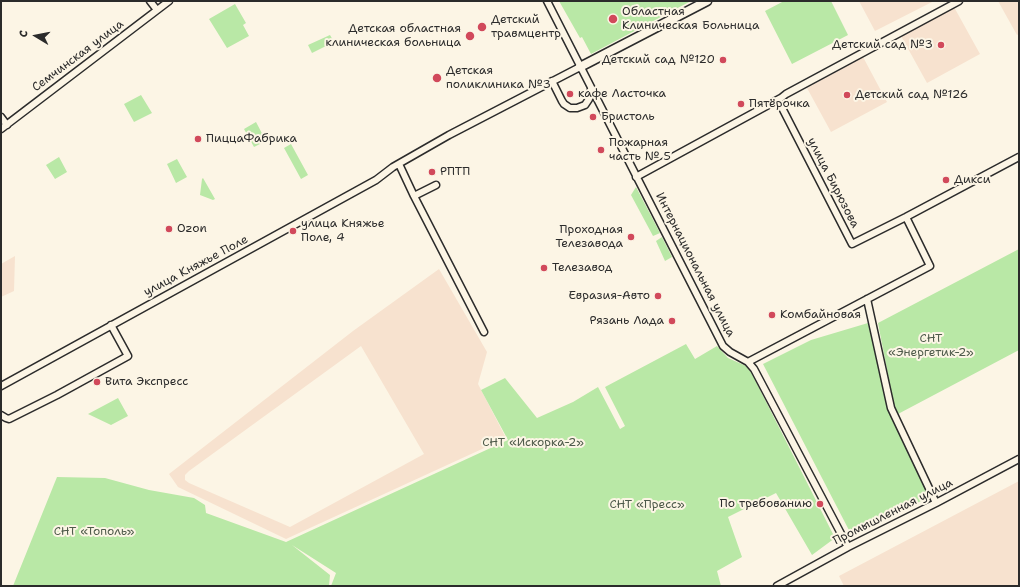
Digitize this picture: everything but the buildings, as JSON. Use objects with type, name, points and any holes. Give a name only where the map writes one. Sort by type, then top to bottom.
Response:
[{"type":"main road","points":[[580,67],[707,1]]},
{"type":"street","points":[[150,1],[157,10]]},
{"type":"street","name":"Семчинская улица","points":[[1,129],[169,1]]},
{"type":"street","points":[[484,332],[399,164],[449,135],[580,67],[547,1]]},
{"type":"street","points":[[636,177],[959,1]]},
{"type":"street","name":"Интернациональная улица","points":[[580,67],[723,346],[730,352],[748,362],[754,369],[848,547]]},
{"type":"street","points":[[552,81],[559,98],[567,106],[577,108],[582,107],[587,102],[591,87]]},
{"type":"street","name":"улица Бирюзова","points":[[778,100],[852,244],[1019,157]]},
{"type":"street","points":[[587,102],[592,102],[599,105]]},
{"type":"street","points":[[1,117],[7,124]]},
{"type":"street","name":"улица Княжье Поле","points":[[1,386],[376,180],[399,164]]},
{"type":"street","points":[[414,196],[436,185]]},
{"type":"street","points":[[748,362],[930,266],[906,217]]},
{"type":"street","points":[[867,299],[891,408],[936,503]]},
{"type":"street","points":[[1,415],[9,419],[57,395],[128,356],[111,325]]},
{"type":"street","name":"Промышленная улица","points":[[777,586],[848,547],[1019,459]]},
{"type":"shaded area","points":[[859,1],[934,1],[875,31]]},
{"type":"shaded area","points":[[998,1],[1019,1],[1019,34],[1017,35]]},
{"type":"shaded area","name":"Детский сад №3","points":[[954,7],[980,54],[927,83],[901,36]]},
{"type":"shaded area","name":"Детский сад №126","points":[[863,57],[887,102],[831,132],[807,88]]},
{"type":"shaded area","points":[[15,256],[14,291],[1,297],[1,264]]},
{"type":"shaded area","points":[[439,269],[487,352],[478,384],[506,438],[286,539],[178,487],[169,474],[353,331]],"holes":[[[361,346],[424,454],[290,527],[185,480],[185,475],[189,471]]]},
{"type":"shaded area","points":[[1019,481],[1019,586],[844,586],[839,576]]},
{"type":"green space","name":"Областная Клиническая Больница","points":[[559,1],[691,1],[591,54]]},
{"type":"green space","points":[[784,1],[831,1],[848,35],[792,64],[765,11]]},
{"type":"green space","points":[[235,4],[246,23],[243,25],[249,36],[227,48],[209,19]]},
{"type":"green space","points":[[330,35],[334,42],[312,53],[308,45]]},
{"type":"green space","points":[[141,95],[152,113],[134,122],[124,104]]},
{"type":"green space","points":[[256,122],[266,141],[254,147],[244,129]]},
{"type":"green space","points":[[291,144],[308,175],[301,179],[284,148]]},
{"type":"green space","points":[[59,157],[67,172],[55,179],[46,165]]},
{"type":"green space","points":[[177,159],[187,177],[176,183],[167,164]]},
{"type":"green space","points":[[203,178],[215,199],[213,200],[200,195]]},
{"type":"green space","points":[[636,187],[660,233],[653,236],[631,195]]},
{"type":"green space","points":[[662,237],[672,257],[665,261],[656,241]]},
{"type":"green space","name":"СНТ «Энергетик-2»","points":[[1019,249],[1019,350],[898,414],[894,406],[878,323]]},
{"type":"green space","points":[[868,323],[892,419],[929,497],[852,536],[763,364],[811,340]]},
{"type":"green space","points":[[686,344],[695,359],[717,346],[728,358],[746,366],[751,372],[835,538],[812,555],[776,493],[728,517],[742,557],[717,571],[721,586],[331,586],[336,573],[292,545],[330,575],[329,586],[13,586],[57,477],[105,478],[149,490],[194,498],[205,505],[206,513],[286,542],[508,440],[481,390],[505,378],[537,418],[573,402],[598,387],[620,429],[625,426],[605,387]]},
{"type":"green space","points":[[118,398],[128,416],[111,425],[88,414]]},
{"type":"place","name":"Областная Клиническая Больница","points":[[613,19]]},
{"type":"place","name":"Детский травмцентр","points":[[482,27]]},
{"type":"place","name":"Детская областная клиническая больница","points":[[470,36]]},
{"type":"place","name":"Детский сад №3","points":[[941,45]]},
{"type":"place","name":"Детский сад №120","points":[[723,60]]},
{"type":"place","name":"Детская поликлиника №3","points":[[437,78]]},
{"type":"place","name":"кафе Ласточка","points":[[570,94]]},
{"type":"place","name":"Детский сад №126","points":[[847,95]]},
{"type":"place","name":"Пятёрочка","points":[[741,104]]},
{"type":"place","name":"Бристоль","points":[[593,117]]},
{"type":"place","name":"ПиццаФабрика","points":[[198,139]]},
{"type":"place","name":"Пожарная часть № 5","points":[[601,150]]},
{"type":"place","name":"РПТП","points":[[432,172]]},
{"type":"place","name":"Дикси","points":[[946,180]]},
{"type":"place","name":"Ozon","points":[[169,229]]},
{"type":"place","name":"улица Княжье Поле, 4","points":[[293,231]]},
{"type":"place","name":"Проходная Телезавода","points":[[631,237]]},
{"type":"place","name":"Телезавод","points":[[544,268]]},
{"type":"place","name":"Евразия-Авто","points":[[658,296]]},
{"type":"place","name":"Комбайновая","points":[[772,315]]},
{"type":"place","name":"Рязань Лада","points":[[672,321]]},
{"type":"place","name":"Вита Экспресс","points":[[97,382]]},
{"type":"place","name":"По требованию","points":[[820,504]]},
{"type":"park label","name":"СНТ «Искорка-2»","points":[[533,443]]},
{"type":"park label","name":"СНТ «Пресс»","points":[[647,505]]},
{"type":"park label","name":"СНТ «Тополь»","points":[[94,532]]}]
